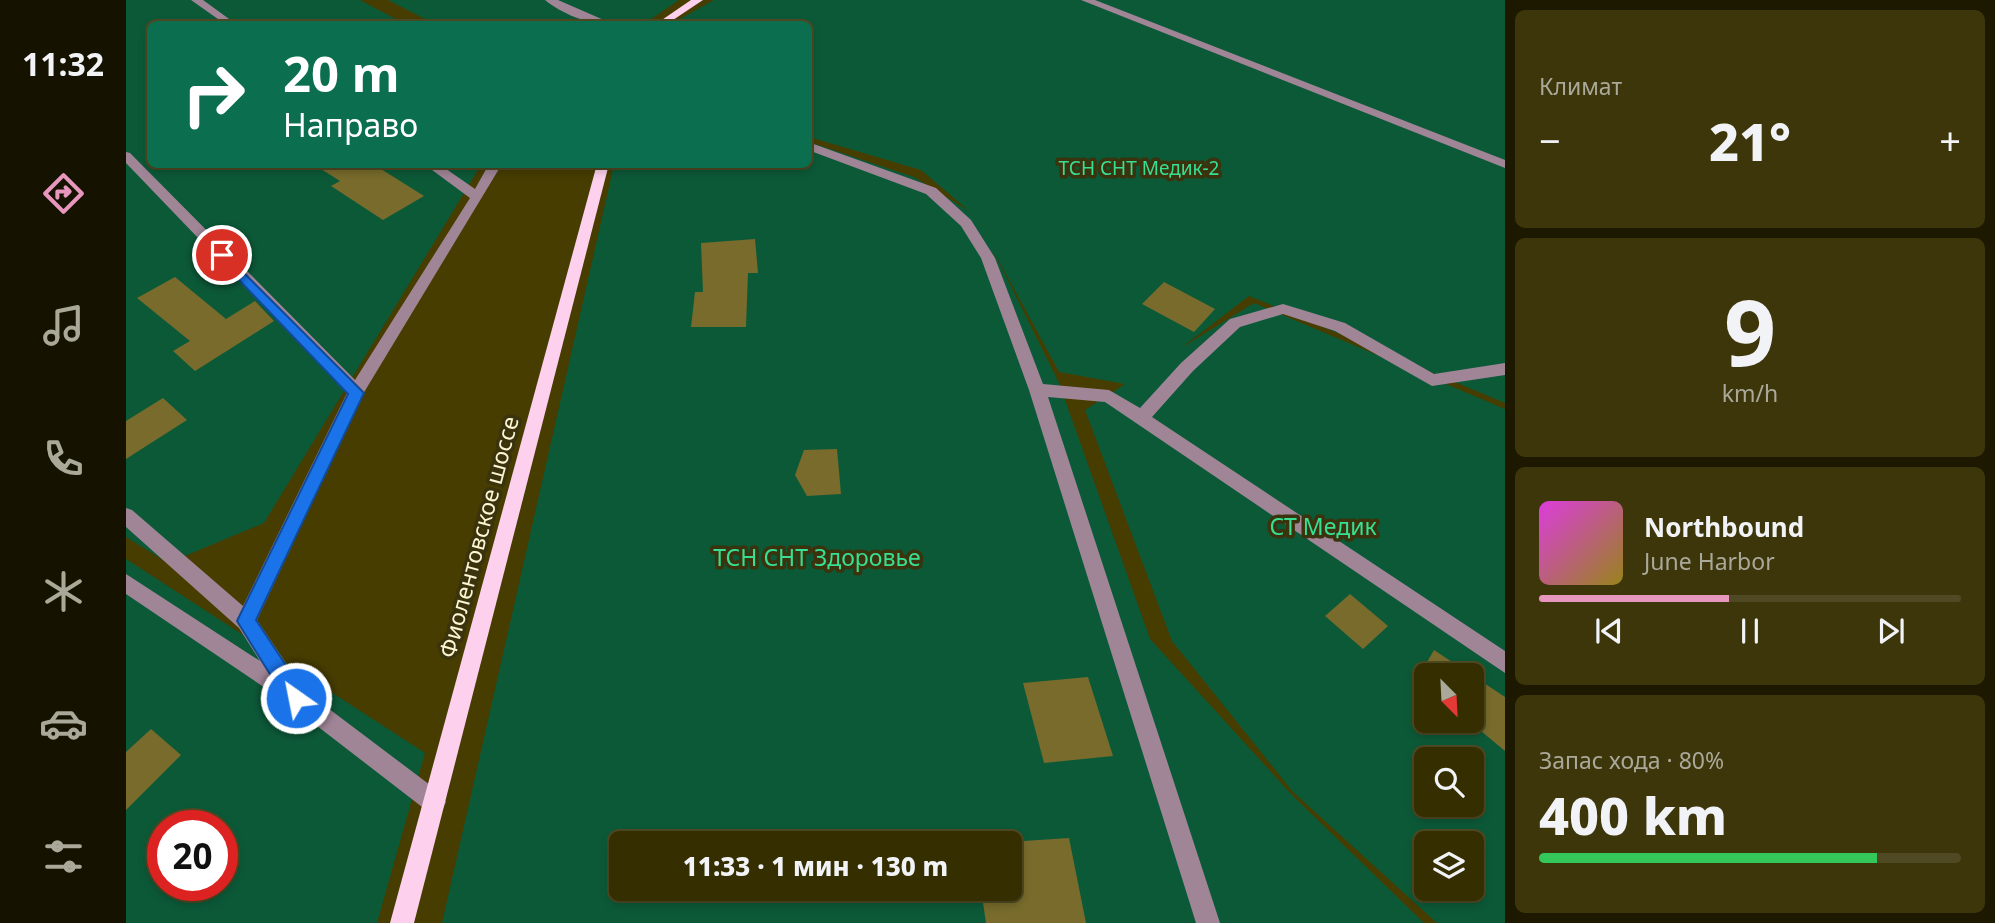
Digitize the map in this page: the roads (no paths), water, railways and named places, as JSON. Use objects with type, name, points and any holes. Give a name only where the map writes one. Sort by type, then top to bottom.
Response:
[{"type":"main road","points":[[666,21],[698,0]]},
{"type":"main road","name":"Фиолентовское шоссе","points":[[402,923],[602,168]]},
{"type":"lane","points":[[196,0],[227,21]]},
{"type":"lane","points":[[550,0],[590,21]]},
{"type":"lane","points":[[1086,0],[1505,164]]},
{"type":"lane","points":[[812,147],[931,191],[966,223],[988,258],[1037,390],[1208,923]]},
{"type":"lane","points":[[126,156],[356,393]]},
{"type":"lane","points":[[436,168],[477,197]]},
{"type":"lane","points":[[246,621],[356,393],[494,168]]},
{"type":"lane","points":[[1142,417],[1187,367],[1235,323],[1283,309],[1340,327],[1432,380],[1505,369]]},
{"type":"lane","points":[[1037,390],[1109,396],[1505,663]]},
{"type":"lane","points":[[126,516],[246,621],[296,698]]},
{"type":"lane","points":[[126,583],[296,698],[434,802]]},
{"type":"park label","name":"ТСН СНТ Медик-2","points":[[1139,168]]},
{"type":"park label","name":"СТ Медик","points":[[1323,527]]},
{"type":"park label","name":"ТСН СНТ Здоровье","points":[[817,558]]}]
